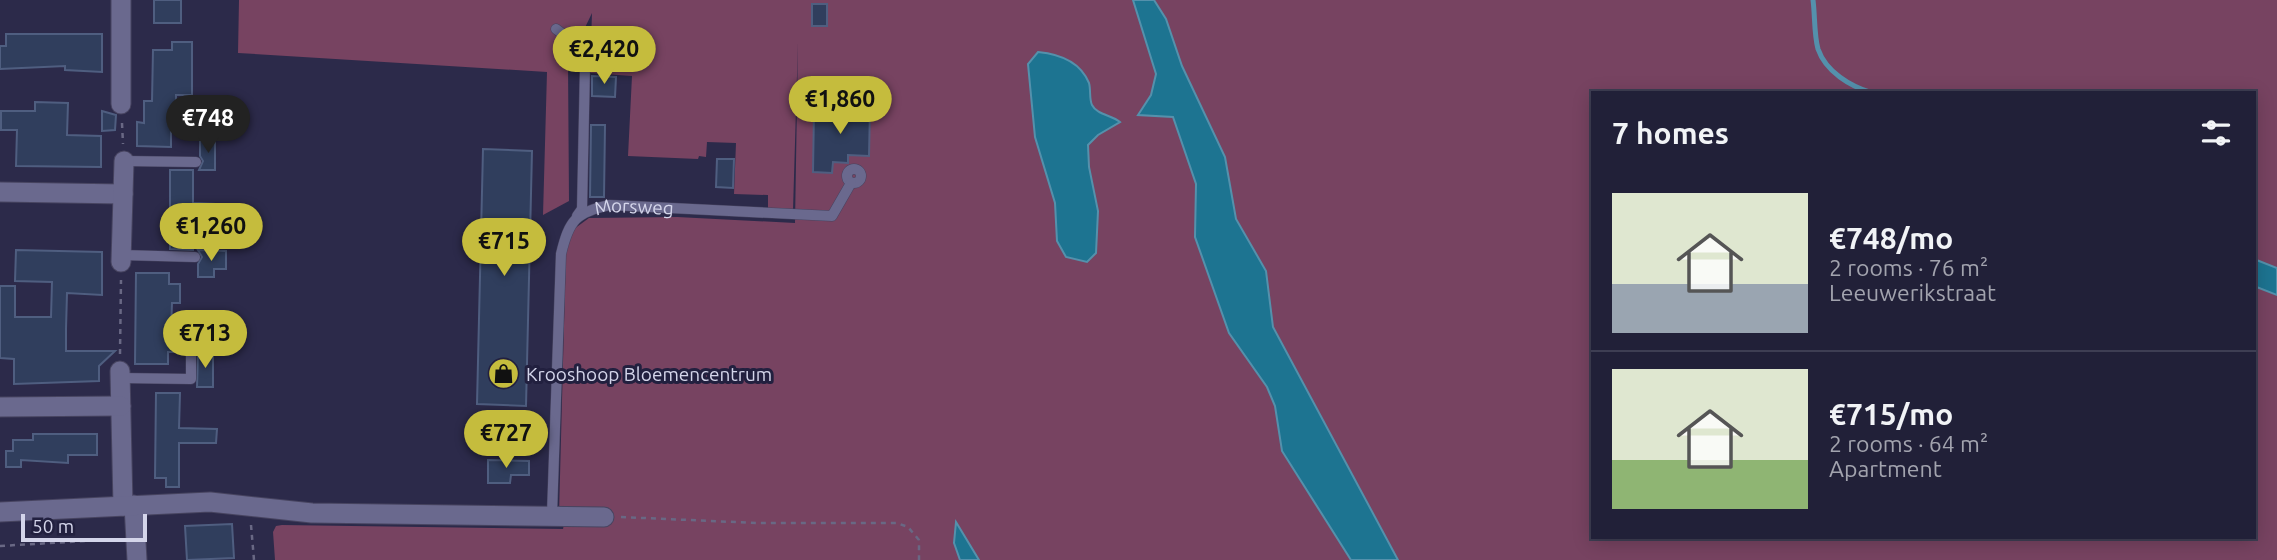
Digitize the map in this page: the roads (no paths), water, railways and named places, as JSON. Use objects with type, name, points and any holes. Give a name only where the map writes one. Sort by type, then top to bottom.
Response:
[{"type":"street","points":[[121,0],[121,104]]},
{"type":"street","points":[[121,258],[124,161]]},
{"type":"street","points":[[0,192],[123,194]]},
{"type":"street","points":[[120,375],[129,505],[136,538],[137,560]]},
{"type":"street","points":[[0,407],[121,406]]},
{"type":"street","points":[[0,512],[210,502],[312,513],[552,514],[604,517]]},
{"type":"lane","points":[[556,29],[580,47],[585,66],[582,209],[577,216]]},
{"type":"lane","points":[[124,161],[197,162]]},
{"type":"lane","name":"Morsweg","points":[[552,514],[561,254],[566,231],[577,216],[610,205],[832,216],[851,183]]},
{"type":"lane","points":[[121,258],[195,257]]},
{"type":"lane","points":[[120,375],[191,379],[191,354]]},
{"type":"water","points":[[1133,0],[1154,0],[1166,19],[1182,66],[1225,157],[1236,219],[1266,271],[1273,327],[1398,560],[1351,560],[1282,451],[1275,406],[1267,387],[1229,333],[1195,237],[1196,184],[1173,117],[1138,115],[1151,95],[1156,74]]},
{"type":"water","points":[[1038,52],[1061,57],[1080,69],[1089,83],[1094,108],[1120,122],[1098,135],[1088,145],[1089,167],[1098,211],[1096,253],[1087,262],[1066,257],[1057,241],[1055,203],[1035,137],[1028,64]]},
{"type":"water","points":[[2256,260],[2277,268],[2277,295],[2256,287]]},
{"type":"water","points":[[956,522],[979,560],[960,560],[954,543]]},
{"type":"waterway","points":[[1813,0],[1816,38],[1822,57],[1840,77],[1867,91]]},
{"type":"place","name":"Krooshoop Bloemencentrum","points":[[503,374]]}]
